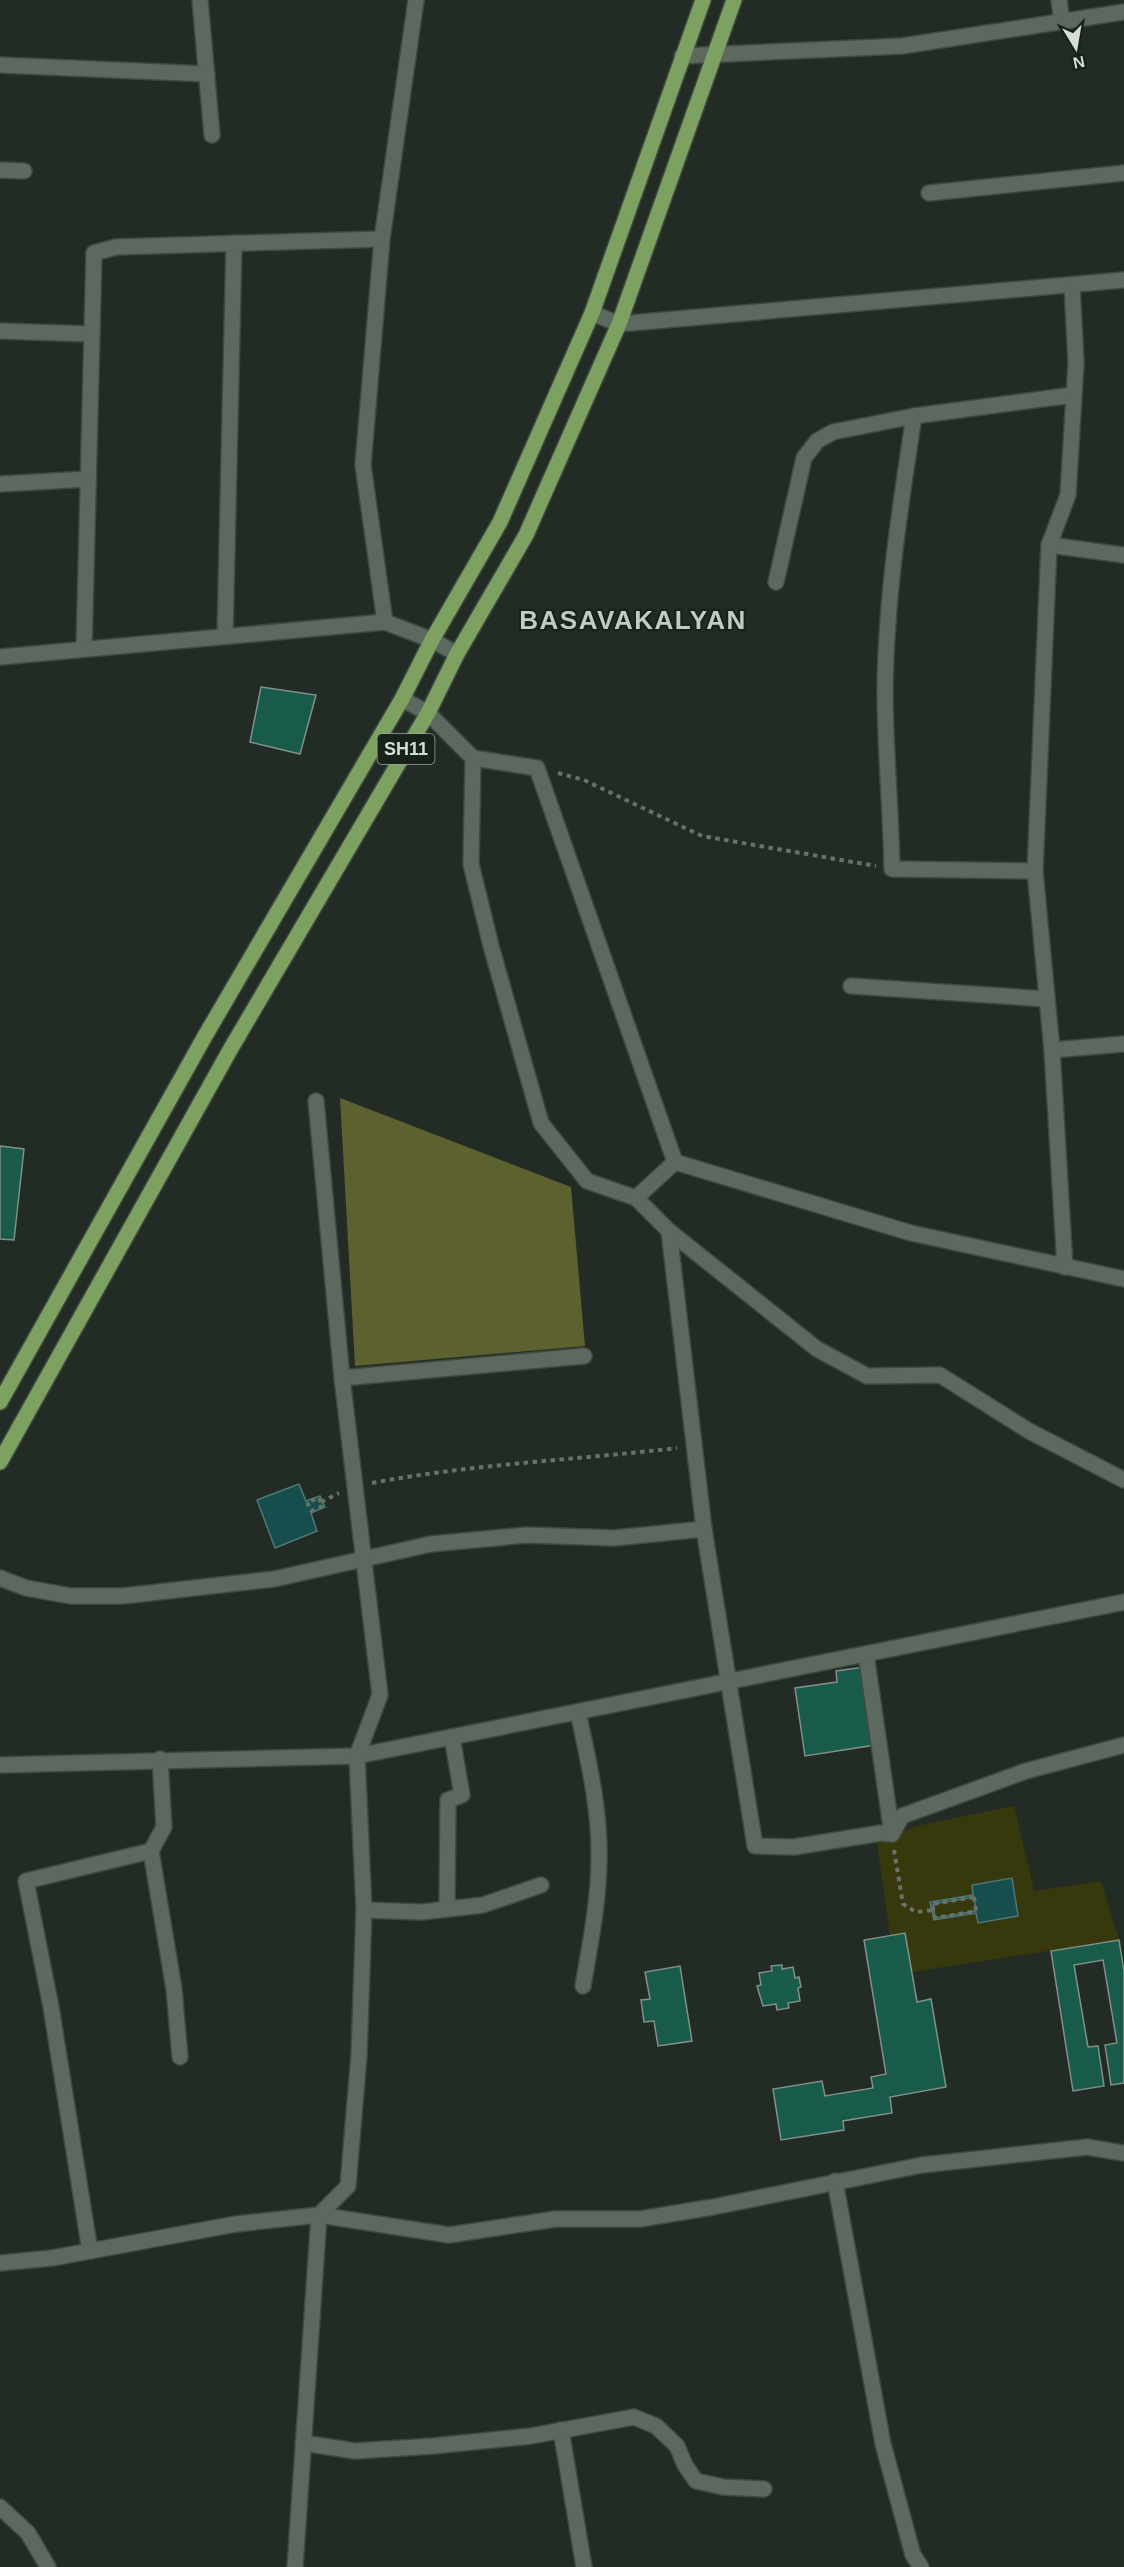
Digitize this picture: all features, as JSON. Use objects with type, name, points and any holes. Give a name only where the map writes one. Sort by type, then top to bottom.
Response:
[{"type":"main road","name":"SH11","points":[[0,1402],[205,1036],[402,699],[432,640],[500,522],[591,313],[703,0]]},
{"type":"main road","name":"SH11","points":[[0,1462],[230,1050],[428,713],[457,654],[526,535],[619,324],[734,0]]},
{"type":"street","points":[[200,0],[212,135]]},
{"type":"street","points":[[385,622],[363,465],[382,239],[416,0]]},
{"type":"street","points":[[1059,0],[1062,22]]},
{"type":"street","points":[[682,56],[902,46],[1124,12]]},
{"type":"street","points":[[0,65],[207,74]]},
{"type":"street","points":[[0,170],[24,171]]},
{"type":"street","points":[[929,193],[1124,173]]},
{"type":"street","points":[[84,649],[94,253],[116,247],[382,239]]},
{"type":"street","points":[[225,636],[234,243]]},
{"type":"street","points":[[591,313],[619,324],[1124,280]]},
{"type":"street","points":[[1065,1267],[1052,1050],[1035,871],[1049,545],[1068,495],[1072,395],[1076,363],[1072,285]]},
{"type":"street","points":[[0,330],[92,334]]},
{"type":"street","points":[[776,582],[804,458],[817,441],[833,432],[914,416],[1072,395]]},
{"type":"street","points":[[914,416],[898,523],[889,614],[885,691],[892,869],[1035,871]]},
{"type":"street","points":[[0,484],[88,479]]},
{"type":"street","points":[[1049,545],[1124,555]]},
{"type":"street","points":[[0,657],[385,622],[432,640],[457,654]]},
{"type":"street","points":[[402,699],[428,713],[472,758],[537,768],[675,1162]]},
{"type":"street","points":[[472,758],[471,864],[491,946],[541,1123],[587,1181],[636,1198],[669,1231],[817,1349],[867,1376],[940,1375],[1029,1431],[1124,1480]]},
{"type":"street","points":[[851,986],[1047,999]]},
{"type":"street","points":[[1052,1050],[1124,1044]]},
{"type":"street","points":[[295,2567],[319,2215],[348,2186],[359,2055],[364,1910],[357,1756],[380,1695],[342,1378],[316,1101]]},
{"type":"street","points":[[636,1198],[675,1162]]},
{"type":"street","points":[[675,1162],[911,1233],[1124,1279]]},
{"type":"street","points":[[669,1231],[704,1529],[755,1846],[794,1847],[881,1833],[892,1834]]},
{"type":"street","points":[[342,1378],[584,1356]]},
{"type":"street","points":[[0,1578],[26,1588],[71,1596],[123,1596],[274,1579],[431,1544],[527,1535],[614,1538],[704,1529]]},
{"type":"street","points":[[0,1765],[160,1759],[357,1756],[1124,1602]]},
{"type":"street","points":[[866,1654],[892,1834]]},
{"type":"street","points":[[578,1712],[594,1797],[599,1858],[596,1913],[583,1986]]},
{"type":"street","points":[[447,1909],[448,1800],[462,1795],[452,1737]]},
{"type":"street","points":[[892,1834],[902,1816],[1026,1771],[1124,1745]]},
{"type":"street","points":[[160,1759],[164,1827],[152,1851],[174,1989],[180,2057]]},
{"type":"street","points":[[90,2251],[51,2007],[26,1881],[152,1851]]},
{"type":"street","points":[[364,1910],[422,1912],[483,1905],[541,1885]]},
{"type":"street","points":[[0,2263],[52,2258],[236,2224],[319,2215],[449,2235],[555,2219],[640,2219],[713,2207],[922,2164],[1087,2147],[1124,2153]]},
{"type":"street","points":[[835,2181],[883,2444],[913,2555],[921,2567]]},
{"type":"street","points":[[303,2443],[355,2451],[488,2441],[634,2417],[656,2426],[678,2446],[685,2465],[696,2481],[723,2487],[765,2489]]},
{"type":"street","points":[[561,2430],[584,2567]]},
{"type":"street","points":[[0,2506],[28,2533],[48,2567]]},
{"type":"path","points":[[537,768],[584,780],[702,836],[892,869]]},
{"type":"path","points":[[321,1502],[356,1486],[413,1475],[512,1463],[614,1456],[693,1446]]},
{"type":"path","points":[[892,1834],[899,1893],[903,1905],[916,1912],[934,1910]]},
{"type":"path","points":[[974,1897],[976,1911],[935,1918],[934,1910],[933,1904],[974,1897]]},
{"type":"shaded area","points":[[1014,1806],[1034,1891],[1101,1881],[1119,1940],[912,1972],[905,1933],[890,1935],[877,1842],[916,1826]]},
{"type":"green space","points":[[340,1098],[571,1187],[585,1346],[355,1366]]},
{"type":"water","points":[[299,1484],[306,1501],[320,1496],[325,1507],[311,1513],[317,1531],[275,1548],[257,1500]]},
{"type":"water","points":[[1012,1878],[1018,1916],[978,1923],[976,1913],[934,1920],[930,1902],[973,1895],[972,1885]],"holes":[[[974,1897],[976,1911],[935,1918],[933,1904]]]},
{"type":"building","points":[[261,687],[316,695],[300,754],[250,742]]},
{"type":"building","points":[[0,1146],[24,1149],[14,1240],[0,1239]]},
{"type":"building","points":[[864,1667],[875,1745],[805,1756],[795,1688],[837,1682],[836,1671]]},
{"type":"building","points":[[905,1933],[917,2002],[931,1999],[946,2087],[890,2097],[892,2113],[843,2121],[844,2130],[781,2140],[773,2089],[822,2081],[825,2096],[873,2088],[871,2077],[886,2074],[864,1940]]},
{"type":"building","points":[[1119,1940],[1124,1971],[1124,2083],[1111,2085],[1105,2045],[1117,2043],[1103,1960],[1074,1965],[1088,2047],[1098,2046],[1104,2086],[1073,2091],[1051,1951]]},
{"type":"building","points":[[782,1965],[782,1969],[793,1967],[795,1978],[799,1977],[800,2001],[788,2003],[789,2008],[777,2010],[776,2004],[763,2006],[757,1986],[761,1985],[759,1973],[772,1971],[771,1966]]},
{"type":"building","points":[[680,1966],[692,2041],[658,2046],[654,2021],[644,2022],[641,2000],[650,1999],[645,1972]]},
{"type":"district","name":"BASAVAKALYAN","points":[[633,620]]}]
